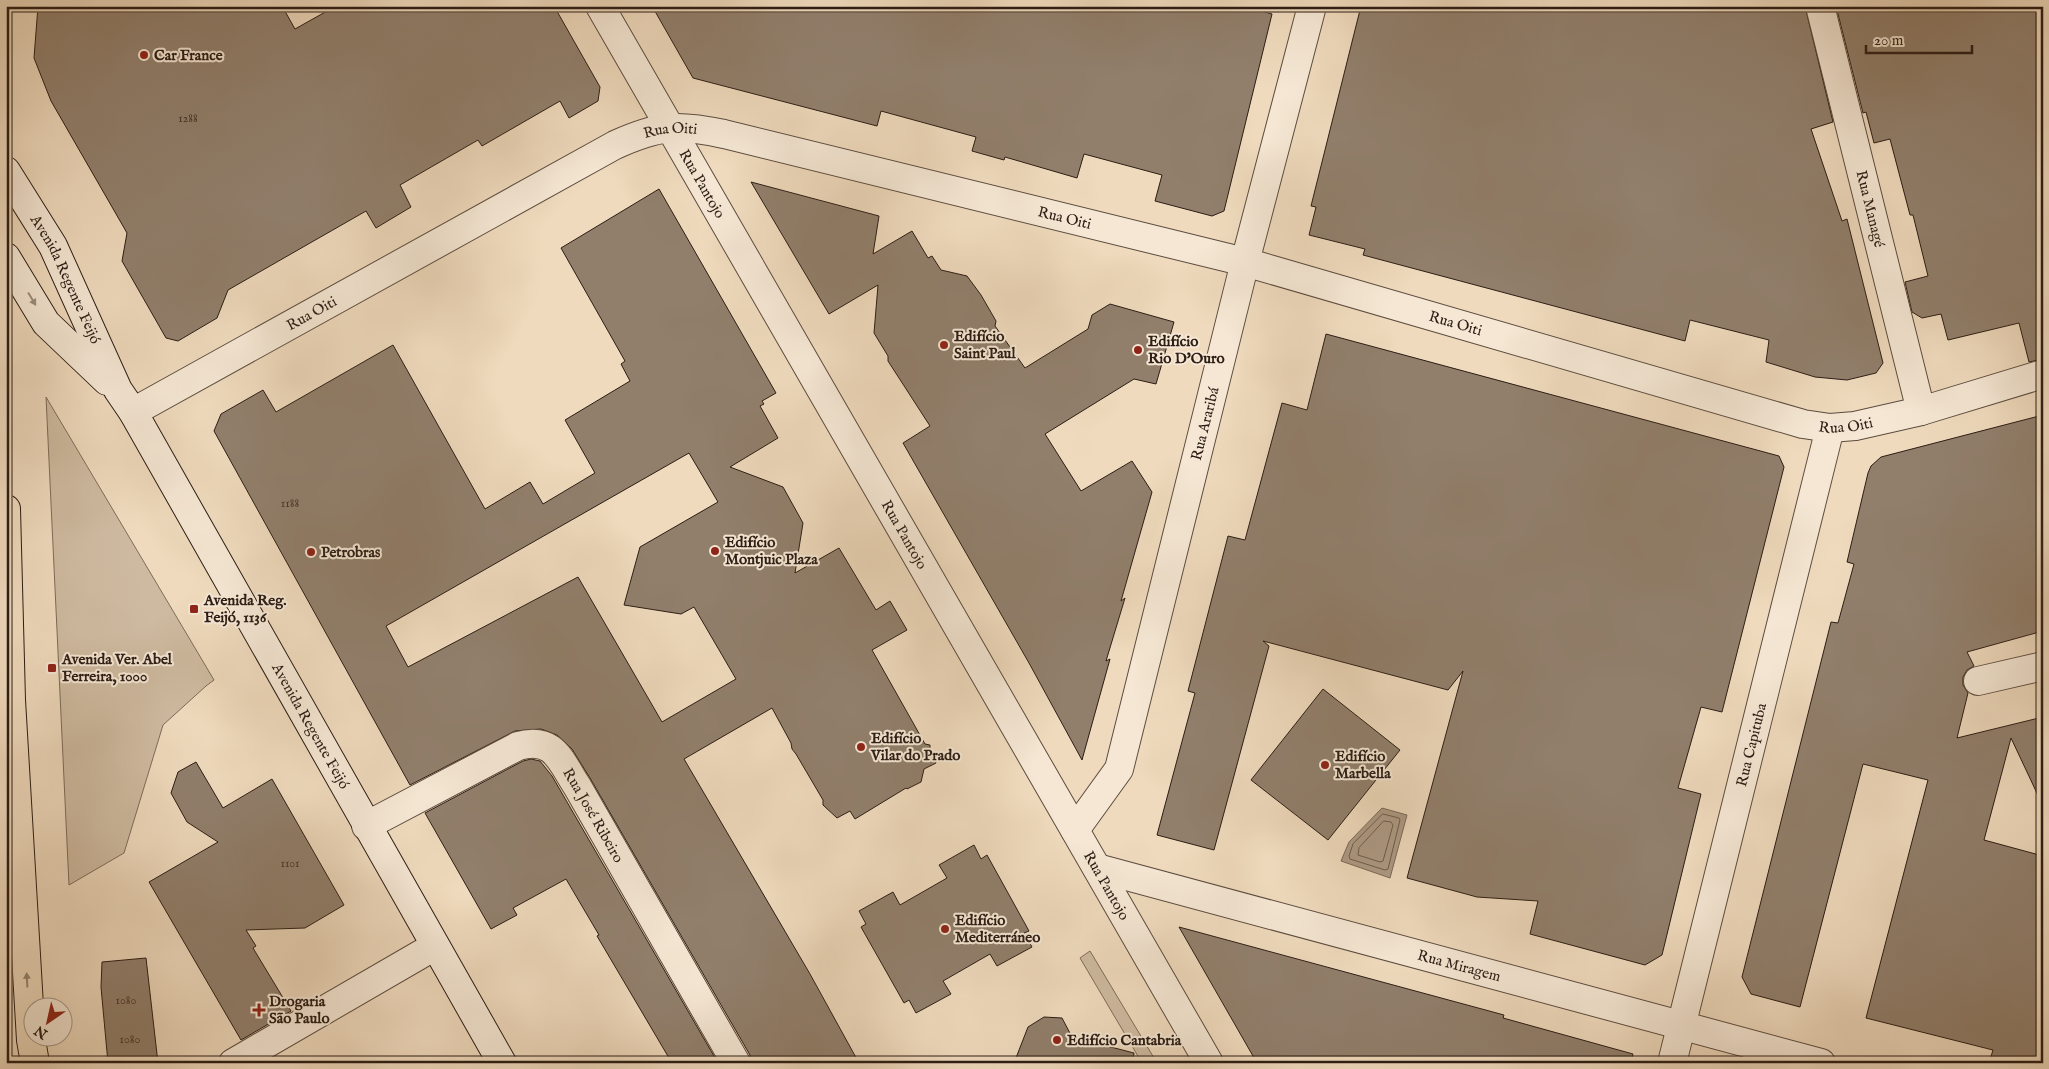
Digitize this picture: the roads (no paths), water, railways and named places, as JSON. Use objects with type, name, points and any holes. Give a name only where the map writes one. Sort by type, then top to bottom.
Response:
[{"type":"main road","points":[[6,509],[11,709],[31,1040],[36,1063]]},
{"type":"street","name":"Rua Pantojo","points":[[600,6],[671,126],[1209,1063]]},
{"type":"street","name":"Rua Araribá","points":[[1075,830],[1119,769],[1245,262],[1312,6]]},
{"type":"street","name":"Rua Managé","points":[[1820,6],[1920,411]]},
{"type":"street","name":"Rua Oiti","points":[[133,412],[615,146],[634,136],[671,126],[692,127],[724,134],[1245,262],[1803,424],[1830,428],[1855,426],[1920,411],[2043,374]]},
{"type":"street","name":"Avenida Regente Feijó","points":[[6,171],[53,246],[118,390],[133,412],[502,1063]]},
{"type":"street","name":"Avenida Regente Feijó","points":[[6,257],[46,323],[118,390]]},
{"type":"street","name":"Rua Capituba","points":[[1672,1063],[1830,428]]},
{"type":"street","points":[[1978,681],[2043,666]]},
{"type":"street","name":"Rua José Ribeiro","points":[[366,826],[518,746],[538,743],[550,747],[577,786],[736,1063]]},
{"type":"street","name":"Rua Miragem","points":[[1097,868],[1821,1063]]},
{"type":"street","points":[[233,1063],[435,946]]},
{"type":"water","points":[[1382,808],[1407,815],[1390,878],[1341,861],[1349,842]]},
{"type":"place","name":"Car France","points":[[144,55]]},
{"type":"place","name":"Edifício Saint Paul","points":[[944,345]]},
{"type":"place","name":"Edifício Rio D'Ouro","points":[[1138,350]]},
{"type":"place","name":"Edifício Montjuic Plaza","points":[[715,551]]},
{"type":"place","name":"Petrobras","points":[[311,552]]},
{"type":"place","name":"Avenida Reg. Feijó, 1136","points":[[194,609]]},
{"type":"place","name":"Avenida Ver. Abel Ferreira, 1000","points":[[52,668]]},
{"type":"place","name":"Edifício Vilar do Prado","points":[[861,747]]},
{"type":"place","name":"Edifício Marbella","points":[[1325,765]]},
{"type":"place","name":"Edifício Mediterráneo","points":[[945,929]]},
{"type":"place","name":"Drogaria São Paulo","points":[[259,1010]]},
{"type":"place","name":"Edifício Cantabria","points":[[1057,1040]]}]
